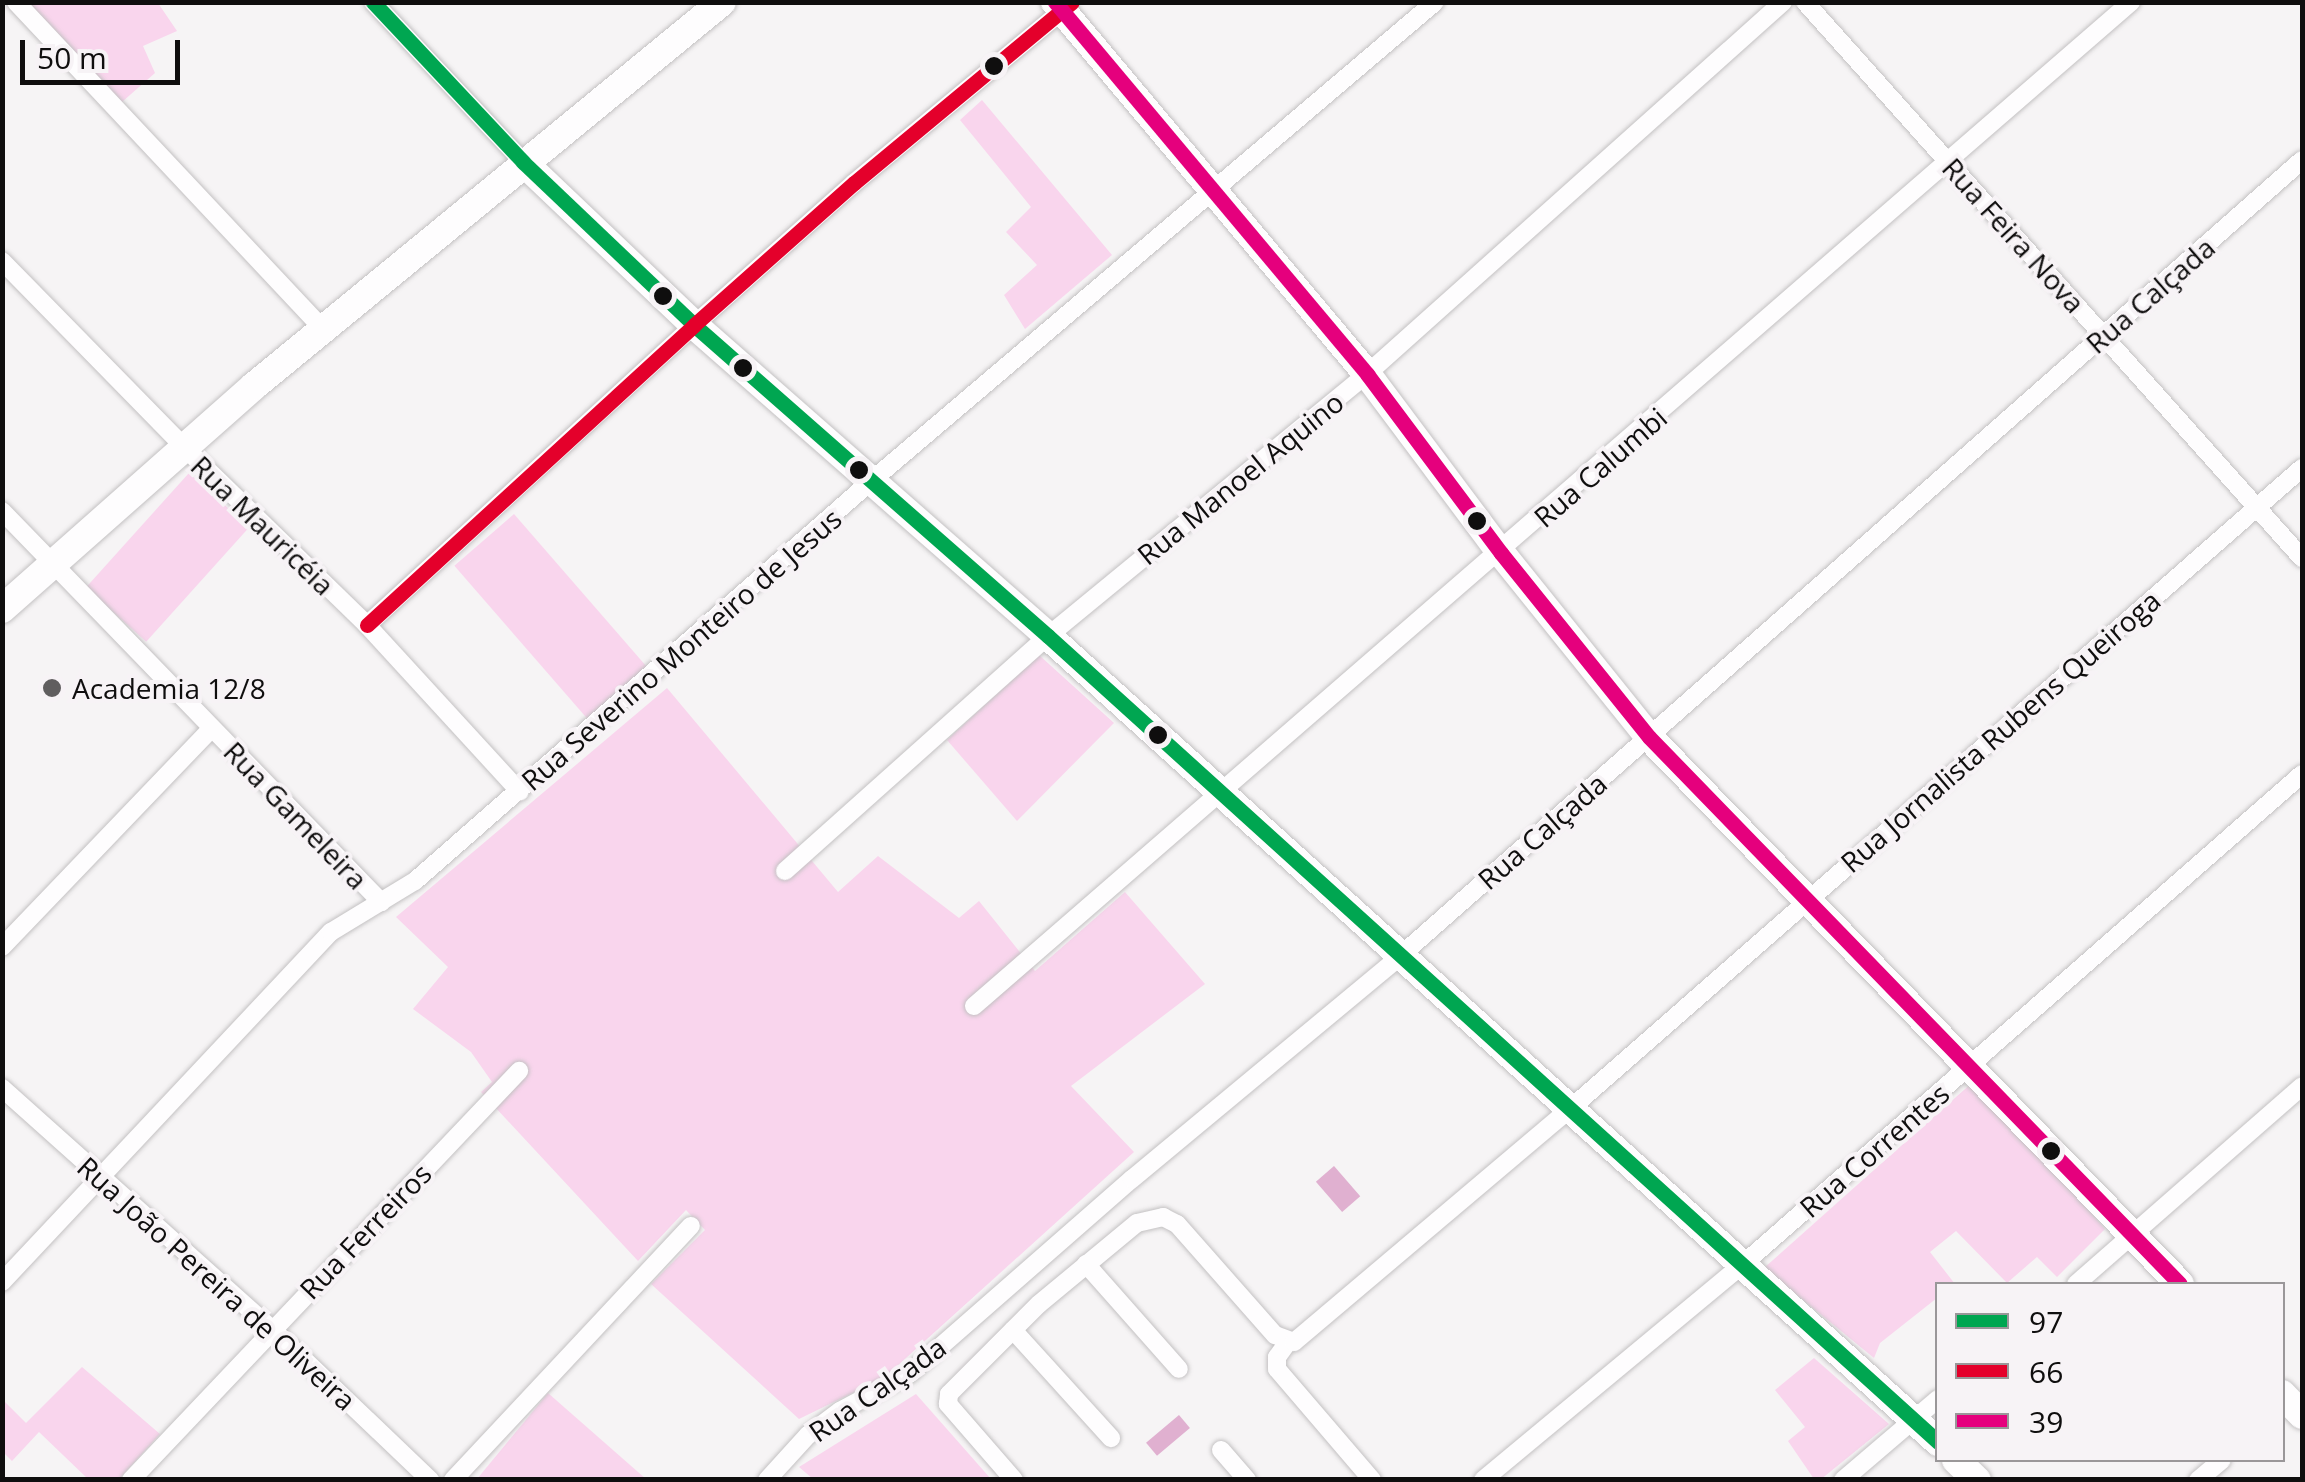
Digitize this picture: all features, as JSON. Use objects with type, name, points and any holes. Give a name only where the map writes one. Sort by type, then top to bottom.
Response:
[{"type":"main road","points":[[2,609],[323,329],[722,2]]},
{"type":"main road","points":[[1063,5],[1209,191],[1367,374],[1501,553],[1648,736],[2178,1282]]},
{"type":"main road","points":[[523,162],[694,324],[1048,636],[1935,1439]]},
{"type":"main road","points":[[1958,1462],[1977,1480]]},
{"type":"street","points":[[16,2],[323,329]]},
{"type":"street","points":[[374,2],[523,162]]},
{"type":"street","name":"Rua Severino Monteiro de Jesus","points":[[2,1282],[331,932],[415,881],[870,482],[1435,2]]},
{"type":"street","name":"Rua Manoel Aquino","points":[[785,871],[1048,636],[1367,374],[1783,2]]},
{"type":"street","name":"Rua Feira Nova","points":[[1805,2],[2302,558]]},
{"type":"street","name":"Rua Calumbi","points":[[974,1006],[1501,553],[2131,2]]},
{"type":"street","points":[[367,625],[694,324],[1063,5]]},
{"type":"street","name":"Rua Calçada","points":[[767,1480],[808,1434],[909,1374],[1132,1179],[1399,957],[2302,160]]},
{"type":"street","name":"Rua Mauricéia","points":[[2,261],[184,447],[367,625],[520,792]]},
{"type":"street","name":"Rua Jornalista Rubens Queiroga","points":[[1288,1342],[1310,1331],[1570,1109],[2302,468]]},
{"type":"street","name":"Rua Gameleira","points":[[2,511],[381,902]]},
{"type":"street","points":[[2,947],[212,728]]},
{"type":"street","name":"Rua Correntes","points":[[1483,1480],[1741,1266],[2302,774]]},
{"type":"street","name":"Rua Ferreiros","points":[[131,1480],[518,1071]]},
{"type":"street","points":[[2078,1282],[2302,1086]]},
{"type":"street","name":"Rua João Pereira de Oliveira","points":[[2,1088],[272,1329],[430,1480]]},
{"type":"street","points":[[1014,1480],[948,1404],[954,1386],[1086,1264],[1137,1223],[1163,1217],[1176,1224],[1275,1335],[1288,1342],[1276,1368],[1372,1480]]},
{"type":"street","points":[[453,1480],[690,1226]]},
{"type":"street","points":[[1086,1264],[1179,1369]]},
{"type":"street","points":[[1012,1330],[1112,1438]]},
{"type":"street","points":[[1843,1480],[1935,1402]]},
{"type":"street","points":[[1221,1450],[1247,1480]]},
{"type":"street","points":[[2198,1480],[2220,1462]]},
{"type":"shaded area","points":[[25,3],[158,3],[177,31],[143,46],[155,73],[122,102]]},
{"type":"shaded area","points":[[982,100],[1112,255],[1025,329],[1004,295],[1037,265],[1006,232],[1031,207],[960,120]]},
{"type":"shaded area","points":[[189,473],[249,527],[146,642],[86,587]]},
{"type":"shaded area","points":[[514,514],[649,669],[590,721],[454,566]]},
{"type":"shaded area","points":[[1039,655],[1114,723],[1017,821],[947,740]]},
{"type":"shaded area","points":[[667,688],[838,892],[878,856],[959,918],[979,901],[1035,971],[1125,892],[1205,984],[1071,1086],[1134,1152],[885,1377],[799,1419],[651,1284],[705,1230],[686,1210],[638,1261],[481,1092],[492,1082],[471,1052],[413,1009],[448,967],[396,917]]},
{"type":"shaded area","points":[[1974,1081],[2105,1229],[2057,1277],[2037,1257],[2008,1282],[1956,1231],[1930,1252],[1953,1282],[1935,1282],[1935,1300],[1880,1343],[1874,1358],[1764,1268]]},
{"type":"shaded area","points":[[1334,1166],[1360,1196],[1342,1212],[1316,1182]]},
{"type":"shaded area","points":[[1814,1358],[1889,1424],[1820,1480],[1814,1479],[1788,1441],[1805,1427],[1775,1390]]},
{"type":"shaded area","points":[[82,1367],[160,1434],[119,1479],[88,1479],[39,1432],[12,1461],[3,1452],[3,1400],[26,1423]]},
{"type":"shaded area","points":[[548,1393],[646,1479],[477,1479]]},
{"type":"shaded area","points":[[916,1394],[991,1479],[813,1479],[799,1467]]},
{"type":"shaded area","points":[[1179,1415],[1190,1428],[1157,1456],[1146,1443]]},
{"type":"transit line","name":"97","points":[[373,2],[523,162],[694,325],[1048,636],[1935,1439]]},
{"type":"transit line","name":"39","points":[[1055,2],[1367,374],[1501,553],[1649,737],[2178,1282]]},
{"type":"transit line","name":"66","points":[[367,625],[854,183],[1072,2]]},
{"type":"place","name":"Academia 12/8","points":[[52,688]]}]
